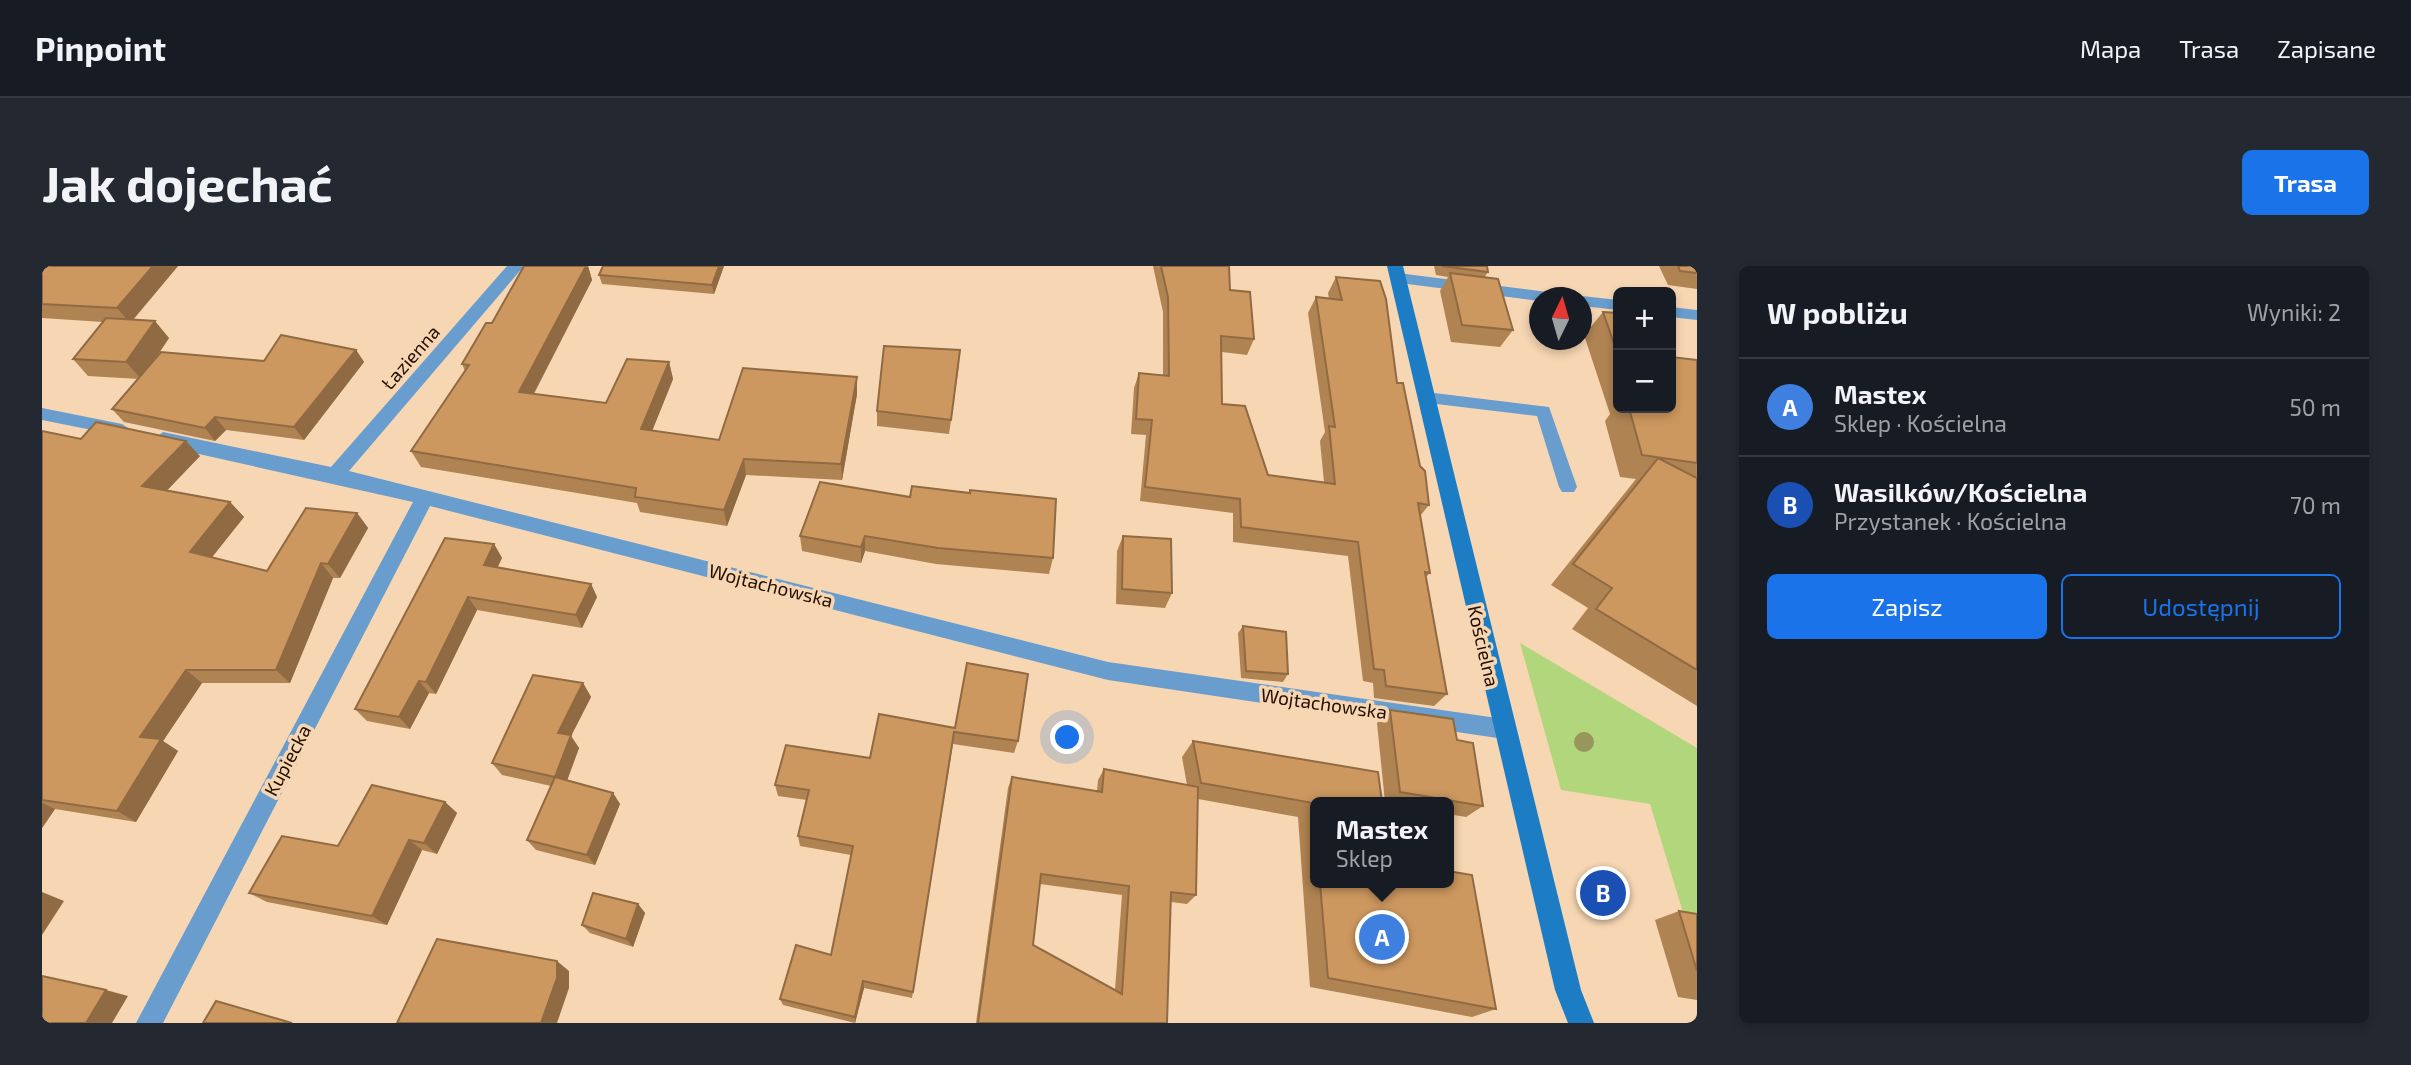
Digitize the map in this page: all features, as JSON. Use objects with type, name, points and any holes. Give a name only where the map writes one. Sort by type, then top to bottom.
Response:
[{"type":"street","name":"Łazienna","points":[[335,475],[516,266]]},
{"type":"street","points":[[1396,272],[1529,294]]},
{"type":"street","name":"Kościelna","points":[[1396,272],[1568,990],[1581,1023]]},
{"type":"street","points":[[1592,302],[1613,304]]},
{"type":"street","points":[[1676,313],[1697,315]]},
{"type":"street","name":"Wojtachowska","points":[[42,414],[335,475],[1108,671],[1504,729]]},
{"type":"street","name":"Kupiecka","points":[[149,1023],[425,498]]},
{"type":"lane","points":[[1426,398],[1543,411],[1568,487]]},
{"type":"green space","points":[[1520,643],[1697,748],[1697,921],[1685,919],[1650,804],[1561,790]]},
{"type":"building","points":[[42,266],[153,266],[117,308],[42,304]]},
{"type":"building","points":[[524,266],[586,266],[519,392],[606,403],[627,359],[669,362],[641,429],[719,440],[743,368],[857,377],[841,464],[744,459],[724,510],[635,497],[636,488],[411,451],[469,365],[462,364],[486,323],[492,323]]},
{"type":"building","points":[[603,266],[719,266],[712,285],[599,275]]},
{"type":"building","points":[[1161,266],[1229,266],[1230,290],[1250,292],[1254,339],[1221,336],[1222,404],[1245,406],[1268,475],[1335,484],[1329,426],[1335,427],[1316,297],[1342,300],[1336,277],[1380,281],[1386,299],[1397,383],[1403,383],[1420,466],[1425,471],[1429,505],[1418,503],[1430,573],[1425,572],[1447,694],[1386,686],[1384,670],[1374,669],[1358,542],[1241,527],[1240,499],[1145,487],[1152,420],[1136,419],[1139,373],[1169,376],[1168,297]]},
{"type":"building","points":[[1442,266],[1487,266],[1488,272]]},
{"type":"building","points":[[1678,266],[1697,266],[1697,273],[1680,271]]},
{"type":"building","points":[[1450,273],[1498,279],[1513,330],[1462,325]]},
{"type":"building","points":[[1603,312],[1613,313],[1613,341]]},
{"type":"building","points":[[106,318],[155,321],[126,362],[73,359]]},
{"type":"building","points":[[281,335],[356,350],[294,427],[215,417],[205,428],[112,409],[161,352],[264,361]]},
{"type":"building","points":[[884,346],[960,350],[951,420],[877,411]]},
{"type":"building","points":[[1676,358],[1697,360],[1697,463],[1642,455],[1630,413],[1676,413]]},
{"type":"building","points":[[96,422],[186,441],[142,486],[230,502],[190,552],[267,571],[306,508],[357,513],[328,564],[321,563],[276,670],[186,670],[140,737],[161,739],[117,811],[42,800],[42,431],[81,439]]},
{"type":"building","points":[[1658,458],[1697,478],[1697,670],[1596,609],[1612,588],[1573,564]]},
{"type":"building","points":[[820,482],[910,497],[912,486],[1056,499],[1053,558],[938,548],[865,536],[861,547],[800,536]]},
{"type":"building","points":[[1123,536],[1171,539],[1172,593],[1122,589]]},
{"type":"building","points":[[445,538],[494,544],[484,565],[591,584],[576,615],[468,597],[426,682],[419,681],[399,717],[355,709]]},
{"type":"building","points":[[1243,626],[1286,632],[1288,674],[1246,671]]},
{"type":"building","points":[[967,663],[1028,674],[1018,741],[954,732],[913,992],[863,981],[855,1017],[780,999],[796,945],[831,955],[853,846],[798,836],[809,790],[775,785],[786,745],[870,758],[879,714],[955,728]]},
{"type":"building","points":[[533,675],[583,683],[558,733],[571,735],[555,777],[492,763]]},
{"type":"building","points":[[1390,710],[1453,719],[1457,740],[1473,743],[1483,806],[1454,801],[1454,797],[1430,797],[1400,792]]},
{"type":"building","points":[[1193,741],[1378,772],[1381,797],[1310,797],[1310,802],[1201,783]]},
{"type":"building","points":[[1104,769],[1198,787],[1196,895],[1171,892],[1167,1023],[978,1023],[1012,777],[1102,792]],"holes":[[[1041,874],[1129,886],[1122,994],[1033,945]]]},
{"type":"building","points":[[555,777],[613,793],[587,855],[527,840]]},
{"type":"building","points":[[372,785],[445,802],[424,843],[409,840],[372,916],[249,893],[282,836],[338,846]]},
{"type":"building","points":[[1454,872],[1472,875],[1496,1009],[1328,978],[1320,888],[1454,888]]},
{"type":"building","points":[[593,893],[638,904],[626,939],[582,925]]},
{"type":"building","points":[[1679,911],[1697,914],[1697,971]]},
{"type":"building","points":[[437,939],[557,961],[557,978],[541,1023],[397,1023]]},
{"type":"building","points":[[42,976],[106,990],[86,1023],[42,1023]]},
{"type":"building","points":[[216,1001],[292,1023],[203,1023]]},
{"type":"place","name":"Wasilków/Kościelna","points":[[1603,893]]},
{"type":"place","name":"Mastex","points":[[1382,937]]}]
